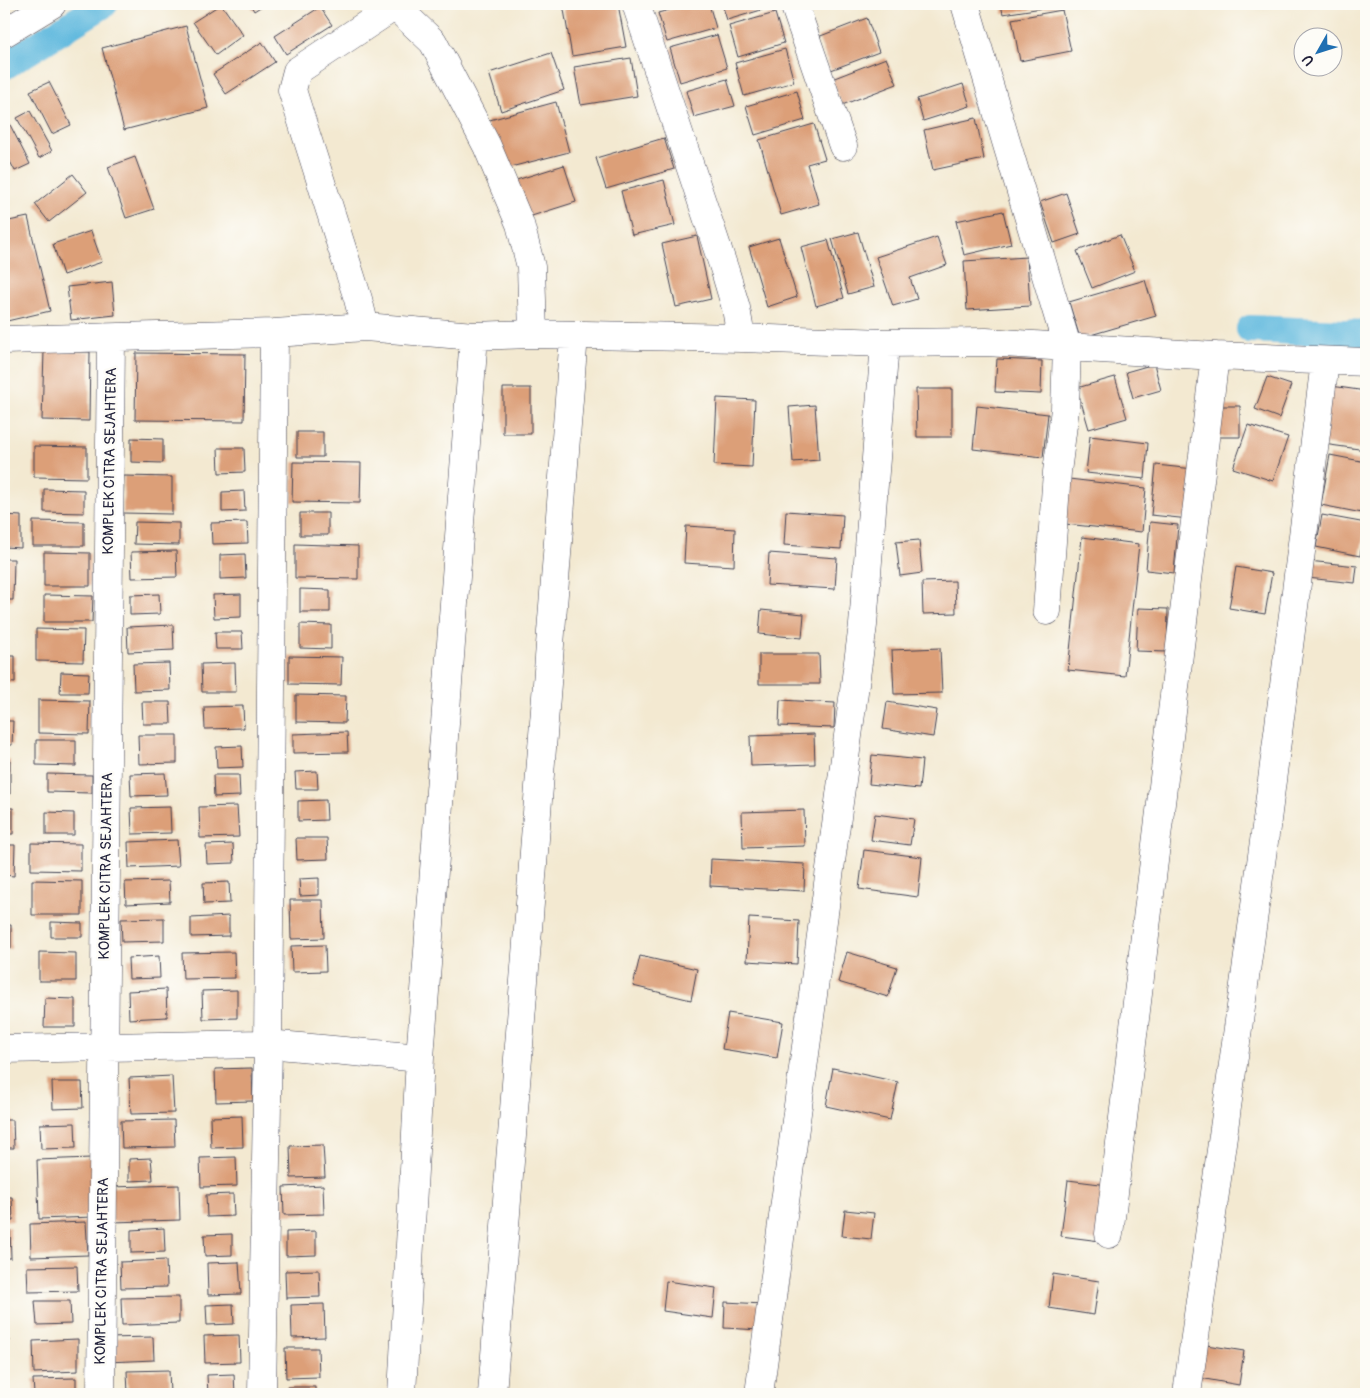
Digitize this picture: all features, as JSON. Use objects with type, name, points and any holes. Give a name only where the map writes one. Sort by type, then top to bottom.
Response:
[{"type":"street","points":[[636,4],[725,272],[736,308],[741,338]]},
{"type":"street","points":[[794,4],[843,146]]},
{"type":"street","points":[[966,4],[1067,346],[1065,409],[1057,472],[1046,611]]},
{"type":"street","points":[[4,33],[47,5]]},
{"type":"street","points":[[365,327],[292,90],[297,71],[394,5],[433,42],[488,146],[520,224],[531,267],[533,334]]},
{"type":"street","points":[[4,340],[274,333],[365,327],[474,336],[533,334],[885,343],[986,342],[1326,362],[1366,362]]},
{"type":"street","points":[[262,1394],[268,1044],[274,333]]},
{"type":"street","points":[[492,1394],[574,335]]},
{"type":"street","points":[[402,1394],[420,1058],[474,336]]},
{"type":"street","name":"KOMPLEK CITRA SEJAHTERA","points":[[101,1394],[111,338]]},
{"type":"street","points":[[759,1394],[863,625],[885,343]]},
{"type":"street","points":[[1108,1234],[1215,356]]},
{"type":"street","points":[[1187,1394],[1266,820],[1326,362]]},
{"type":"street","points":[[4,1049],[268,1044],[420,1058]]},
{"type":"building","points":[[221,4],[243,35],[216,55],[193,22]]},
{"type":"building","points":[[250,4],[265,4],[254,11]]},
{"type":"building","points":[[563,4],[618,4],[626,47],[572,56]]},
{"type":"building","points":[[691,4],[709,4],[716,28],[667,42],[658,13]]},
{"type":"building","points":[[722,4],[774,4],[775,6],[727,20]]},
{"type":"building","points":[[1001,4],[1062,4],[1062,5],[1003,14]]},
{"type":"building","points":[[320,7],[332,25],[286,54],[275,36]]},
{"type":"building","points":[[1062,10],[1071,51],[1020,61],[1012,19]]},
{"type":"building","points":[[775,13],[784,43],[738,57],[729,26]]},
{"type":"building","points":[[867,18],[879,52],[831,70],[818,37]]},
{"type":"building","points":[[186,26],[208,108],[124,130],[102,48]]},
{"type":"building","points":[[717,35],[727,68],[680,82],[670,48]]},
{"type":"building","points":[[262,42],[275,62],[226,94],[213,74]]},
{"type":"building","points":[[785,49],[794,82],[744,96],[735,63]]},
{"type":"building","points":[[551,53],[564,90],[501,111],[489,73]]},
{"type":"building","points":[[631,58],[637,96],[581,105],[574,67]]},
{"type":"building","points":[[886,58],[897,84],[842,105],[832,79]]},
{"type":"building","points":[[727,79],[735,106],[694,117],[686,91]]},
{"type":"building","points":[[49,82],[71,125],[52,134],[30,91]]},
{"type":"building","points":[[963,84],[970,106],[923,121],[917,99]]},
{"type":"building","points":[[797,91],[805,120],[755,135],[746,106]]},
{"type":"building","points":[[556,102],[569,152],[499,170],[486,121]]},
{"type":"building","points":[[30,111],[52,151],[39,158],[17,118]]},
{"type":"building","points":[[976,118],[984,159],[933,170],[924,130]]},
{"type":"building","points":[[7,119],[30,164],[15,171],[4,150],[4,121]]},
{"type":"building","points":[[814,124],[825,159],[807,164],[819,204],[781,215],[759,140]]},
{"type":"building","points":[[664,138],[674,169],[606,189],[596,158]]},
{"type":"building","points":[[135,157],[154,209],[126,218],[108,167]]},
{"type":"building","points":[[564,165],[576,202],[519,220],[507,183]]},
{"type":"building","points":[[73,174],[87,192],[49,222],[35,204]]},
{"type":"building","points":[[664,180],[675,225],[632,235],[621,191]]},
{"type":"building","points":[[1066,193],[1080,234],[1054,243],[1040,202]]},
{"type":"building","points":[[1003,211],[1011,244],[964,255],[956,221]]},
{"type":"building","points":[[28,217],[50,311],[7,321],[4,308],[4,222]]},
{"type":"building","points":[[91,231],[102,262],[63,275],[53,244]]},
{"type":"building","points":[[858,232],[874,287],[848,294],[832,239]]},
{"type":"building","points":[[1120,235],[1135,271],[1092,288],[1077,251]]},
{"type":"building","points":[[697,236],[711,299],[676,307],[662,244]]},
{"type":"building","points":[[937,237],[947,265],[910,278],[917,299],[893,306],[876,257]]},
{"type":"building","points":[[779,238],[797,297],[767,307],[749,247]]},
{"type":"building","points":[[828,240],[844,298],[816,306],[801,247]]},
{"type":"building","points":[[1027,257],[1030,306],[967,310],[964,261]]},
{"type":"building","points":[[1145,280],[1156,316],[1080,338],[1069,302]]},
{"type":"building","points":[[112,282],[115,315],[71,320],[67,287]]},
{"type":"building","points":[[44,351],[90,352],[89,421],[42,420]]},
{"type":"building","points":[[136,353],[245,354],[244,421],[135,420]]},
{"type":"building","points":[[997,359],[1042,361],[1041,394],[995,392]]},
{"type":"building","points":[[1154,364],[1161,390],[1133,398],[1126,372]]},
{"type":"building","points":[[1115,377],[1127,418],[1089,429],[1077,388]]},
{"type":"building","points":[[1267,377],[1291,385],[1279,418],[1255,409]]},
{"type":"building","points":[[1331,386],[1366,391],[1366,450],[1323,444]]},
{"type":"building","points":[[503,388],[531,388],[531,434],[503,434]]},
{"type":"building","points":[[916,389],[952,389],[952,437],[917,437]]},
{"type":"building","points":[[717,398],[755,400],[752,467],[714,465]]},
{"type":"building","points":[[815,405],[819,460],[793,462],[789,407]]},
{"type":"building","points":[[977,406],[1048,414],[1043,457],[973,449]]},
{"type":"building","points":[[1216,406],[1240,406],[1240,437],[1216,437]]},
{"type":"building","points":[[1248,425],[1288,437],[1273,481],[1233,468]]},
{"type":"building","points":[[297,432],[323,432],[323,457],[297,457]]},
{"type":"building","points":[[1090,436],[1148,443],[1145,479],[1086,473]]},
{"type":"building","points":[[131,438],[163,439],[163,463],[131,462]]},
{"type":"building","points":[[34,446],[87,447],[87,478],[34,477]]},
{"type":"building","points":[[218,448],[244,448],[245,472],[219,473]]},
{"type":"building","points":[[1330,455],[1366,462],[1366,488],[1362,513],[1321,505]]},
{"type":"building","points":[[293,462],[361,463],[360,503],[292,502]]},
{"type":"building","points":[[1156,465],[1194,469],[1189,519],[1151,515]]},
{"type":"building","points":[[124,476],[172,477],[172,514],[123,513]]},
{"type":"building","points":[[1069,479],[1146,488],[1142,532],[1065,524]]},
{"type":"building","points":[[44,489],[84,490],[84,513],[44,512]]},
{"type":"building","points":[[244,491],[245,511],[222,512],[222,492]]},
{"type":"building","points":[[786,511],[843,515],[841,549],[784,545]]},
{"type":"building","points":[[300,513],[328,513],[328,535],[300,535]]},
{"type":"building","points":[[4,515],[21,516],[21,548],[4,547]]},
{"type":"building","points":[[1322,515],[1366,523],[1360,556],[1316,547]]},
{"type":"building","points":[[33,521],[84,522],[84,546],[33,546]]},
{"type":"building","points":[[135,522],[179,523],[179,545],[134,544]]},
{"type":"building","points":[[247,522],[248,543],[212,544],[211,523]]},
{"type":"building","points":[[1150,522],[1178,525],[1174,573],[1146,570]]},
{"type":"building","points":[[686,526],[735,529],[734,566],[684,563]]},
{"type":"building","points":[[1082,537],[1139,544],[1125,676],[1068,670]]},
{"type":"building","points":[[919,540],[922,573],[900,576],[896,542]]},
{"type":"building","points":[[295,544],[358,546],[358,579],[295,578]]},
{"type":"building","points":[[176,551],[177,577],[132,578],[131,552]]},
{"type":"building","points":[[44,552],[90,553],[90,586],[44,586]]},
{"type":"building","points":[[769,553],[837,558],[835,589],[767,585]]},
{"type":"building","points":[[245,554],[246,578],[220,579],[220,555]]},
{"type":"building","points":[[4,559],[14,559],[13,600],[4,600]]},
{"type":"building","points":[[1308,561],[1357,566],[1355,583],[1307,578]]},
{"type":"building","points":[[1236,567],[1272,573],[1265,614],[1229,608]]},
{"type":"building","points":[[955,581],[956,613],[923,614],[922,582]]},
{"type":"building","points":[[300,589],[330,590],[330,612],[300,612]]},
{"type":"building","points":[[159,594],[160,614],[130,615],[130,595]]},
{"type":"building","points":[[241,594],[241,617],[214,618],[213,595]]},
{"type":"building","points":[[44,595],[93,596],[92,622],[44,622]]},
{"type":"building","points":[[1138,608],[1168,609],[1167,652],[1136,651]]},
{"type":"building","points":[[761,610],[804,614],[802,638],[759,634]]},
{"type":"building","points":[[300,624],[331,625],[331,649],[300,648]]},
{"type":"building","points":[[173,625],[174,650],[128,652],[127,627]]},
{"type":"building","points":[[36,629],[84,630],[83,662],[36,661]]},
{"type":"building","points":[[215,632],[242,632],[243,649],[216,649]]},
{"type":"building","points":[[940,648],[942,693],[894,694],[892,650]]},
{"type":"building","points":[[759,654],[819,654],[820,684],[759,684]]},
{"type":"building","points":[[4,656],[15,656],[15,683],[4,682]]},
{"type":"building","points":[[289,656],[342,657],[341,685],[289,684]]},
{"type":"building","points":[[169,663],[170,690],[134,691],[133,664]]},
{"type":"building","points":[[235,663],[236,692],[202,692],[201,664]]},
{"type":"building","points":[[61,672],[89,673],[88,693],[60,693]]},
{"type":"building","points":[[296,695],[346,696],[345,723],[296,722]]},
{"type":"building","points":[[38,700],[90,701],[89,734],[38,733]]},
{"type":"building","points":[[780,700],[835,703],[834,728],[779,726]]},
{"type":"building","points":[[142,702],[170,702],[171,724],[143,724]]},
{"type":"building","points":[[887,702],[937,710],[933,737],[883,729]]},
{"type":"building","points":[[243,706],[244,728],[205,729],[204,707]]},
{"type":"building","points":[[4,721],[13,721],[12,745],[4,745]]},
{"type":"building","points":[[347,732],[348,752],[293,753],[293,734]]},
{"type":"building","points":[[814,734],[815,764],[751,766],[750,736]]},
{"type":"building","points":[[138,735],[177,735],[177,763],[139,764]]},
{"type":"building","points":[[36,740],[76,740],[76,766],[36,765]]},
{"type":"building","points":[[242,746],[243,767],[217,768],[216,747]]},
{"type":"building","points":[[872,755],[922,760],[919,789],[869,784]]},
{"type":"building","points":[[4,760],[10,760],[10,794],[4,794]]},
{"type":"building","points":[[317,771],[318,789],[296,789],[295,772]]},
{"type":"building","points":[[165,773],[167,795],[131,796],[130,774]]},
{"type":"building","points":[[47,774],[92,775],[92,793],[47,792]]},
{"type":"building","points":[[213,775],[239,775],[240,796],[214,797]]},
{"type":"building","points":[[326,800],[327,820],[298,821],[298,801]]},
{"type":"building","points":[[237,806],[239,837],[200,838],[199,807]]},
{"type":"building","points":[[170,807],[171,833],[132,834],[131,808]]},
{"type":"building","points":[[4,808],[13,808],[13,834],[4,834]]},
{"type":"building","points":[[804,810],[805,846],[743,848],[742,812]]},
{"type":"building","points":[[46,812],[74,813],[74,835],[46,835]]},
{"type":"building","points":[[875,814],[914,819],[910,845],[871,840]]},
{"type":"building","points":[[296,838],[327,838],[328,859],[297,860]]},
{"type":"building","points":[[177,840],[179,866],[129,868],[128,842]]},
{"type":"building","points":[[31,843],[81,844],[81,871],[31,870]]},
{"type":"building","points":[[233,844],[234,863],[207,864],[206,845]]},
{"type":"building","points":[[4,845],[15,845],[14,876],[4,875]]},
{"type":"building","points":[[864,850],[922,857],[918,897],[859,889]]},
{"type":"building","points":[[711,859],[805,864],[804,891],[710,886]]},
{"type":"building","points":[[319,878],[319,895],[300,896],[299,879]]},
{"type":"building","points":[[32,880],[82,881],[82,915],[32,915]]},
{"type":"building","points":[[169,881],[170,902],[126,904],[125,882]]},
{"type":"building","points":[[229,882],[230,903],[204,904],[203,883]]},
{"type":"building","points":[[4,884],[7,884],[6,914],[4,914]]},
{"type":"building","points":[[290,900],[323,900],[324,938],[291,939]]},
{"type":"building","points":[[229,916],[229,936],[191,937],[191,918]]},
{"type":"building","points":[[164,918],[164,941],[122,942],[121,919]]},
{"type":"building","points":[[749,918],[799,921],[797,964],[747,961]]},
{"type":"building","points":[[51,922],[82,923],[82,937],[51,937]]},
{"type":"building","points":[[4,925],[11,925],[11,949],[4,949]]},
{"type":"building","points":[[325,945],[326,971],[292,972],[291,946]]},
{"type":"building","points":[[39,952],[76,953],[76,981],[39,981]]},
{"type":"building","points":[[234,952],[235,978],[183,979],[182,953]]},
{"type":"building","points":[[847,952],[897,967],[888,997],[838,982]]},
{"type":"building","points":[[159,956],[160,978],[129,979],[128,958]]},
{"type":"building","points":[[640,956],[697,969],[691,1000],[633,986]]},
{"type":"building","points":[[166,989],[167,1017],[129,1019],[128,991]]},
{"type":"building","points":[[237,990],[237,1018],[203,1019],[202,991]]},
{"type":"building","points":[[45,998],[75,999],[75,1027],[44,1027]]},
{"type":"building","points":[[728,1013],[783,1022],[777,1058],[722,1049]]},
{"type":"building","points":[[252,1068],[253,1101],[216,1102],[215,1069]]},
{"type":"building","points":[[833,1068],[898,1082],[890,1120],[826,1106]]},
{"type":"building","points":[[172,1076],[174,1113],[131,1114],[129,1078]]},
{"type":"building","points":[[52,1082],[82,1082],[83,1108],[53,1109]]},
{"type":"building","points":[[242,1116],[243,1147],[211,1148],[210,1117]]},
{"type":"building","points":[[4,1120],[13,1120],[14,1148],[4,1148]]},
{"type":"building","points":[[174,1120],[175,1147],[122,1148],[121,1121]]},
{"type":"building","points":[[75,1123],[76,1148],[41,1149],[40,1124]]},
{"type":"building","points":[[323,1145],[325,1177],[291,1178],[290,1146]]},
{"type":"building","points":[[236,1157],[237,1186],[201,1187],[200,1158]]},
{"type":"building","points":[[91,1158],[93,1217],[39,1219],[37,1160]]},
{"type":"building","points":[[151,1158],[153,1180],[129,1181],[129,1159]]},
{"type":"building","points":[[1068,1180],[1108,1185],[1100,1241],[1061,1236]]},
{"type":"building","points":[[179,1185],[180,1220],[112,1222],[111,1187]]},
{"type":"building","points":[[323,1185],[324,1214],[284,1215],[283,1187]]},
{"type":"building","points":[[233,1194],[234,1216],[207,1217],[206,1195]]},
{"type":"building","points":[[4,1197],[12,1197],[13,1221],[4,1221]]},
{"type":"building","points":[[845,1210],[874,1213],[871,1239],[842,1236]]},
{"type":"building","points":[[86,1222],[88,1255],[31,1257],[30,1224]]},
{"type":"building","points":[[10,1227],[11,1258],[4,1258],[4,1228]]},
{"type":"building","points":[[164,1228],[165,1252],[131,1253],[131,1230]]},
{"type":"building","points":[[316,1231],[316,1255],[286,1256],[286,1232]]},
{"type":"building","points":[[232,1234],[232,1255],[205,1256],[204,1235]]},
{"type":"building","points":[[166,1260],[167,1287],[121,1288],[120,1262]]},
{"type":"building","points":[[239,1262],[241,1294],[208,1295],[207,1263]]},
{"type":"building","points":[[77,1266],[78,1291],[28,1292],[27,1267]]},
{"type":"building","points":[[319,1270],[320,1297],[286,1298],[285,1271]]},
{"type":"building","points":[[1053,1274],[1099,1281],[1094,1315],[1049,1308]]},
{"type":"building","points":[[666,1281],[716,1288],[713,1318],[663,1311]]},
{"type":"building","points":[[179,1297],[179,1323],[122,1325],[121,1298]]},
{"type":"building","points":[[35,1301],[70,1301],[71,1324],[37,1325]]},
{"type":"building","points":[[725,1302],[763,1304],[761,1330],[724,1328]]},
{"type":"building","points":[[233,1304],[234,1324],[207,1325],[206,1305]]},
{"type":"building","points":[[324,1304],[325,1337],[292,1338],[291,1305]]},
{"type":"building","points":[[239,1335],[240,1362],[205,1363],[204,1336]]},
{"type":"building","points":[[153,1337],[154,1360],[107,1362],[107,1338]]},
{"type":"building","points":[[78,1339],[78,1371],[34,1373],[33,1341]]},
{"type":"building","points":[[4,1340],[9,1340],[9,1365],[4,1366]]},
{"type":"building","points":[[1200,1344],[1244,1351],[1239,1385],[1194,1377]]},
{"type":"building","points":[[285,1348],[318,1348],[319,1377],[286,1378]]},
{"type":"building","points":[[169,1370],[170,1394],[128,1394],[127,1371]]},
{"type":"building","points":[[234,1374],[235,1394],[208,1394],[207,1375]]},
{"type":"building","points":[[76,1378],[76,1394],[34,1394],[33,1379]]},
{"type":"building","points":[[287,1387],[315,1387],[315,1394],[287,1394]]},
{"type":"waterway","points":[[4,66],[104,4]]},
{"type":"waterway","points":[[1250,329],[1366,334]]}]
